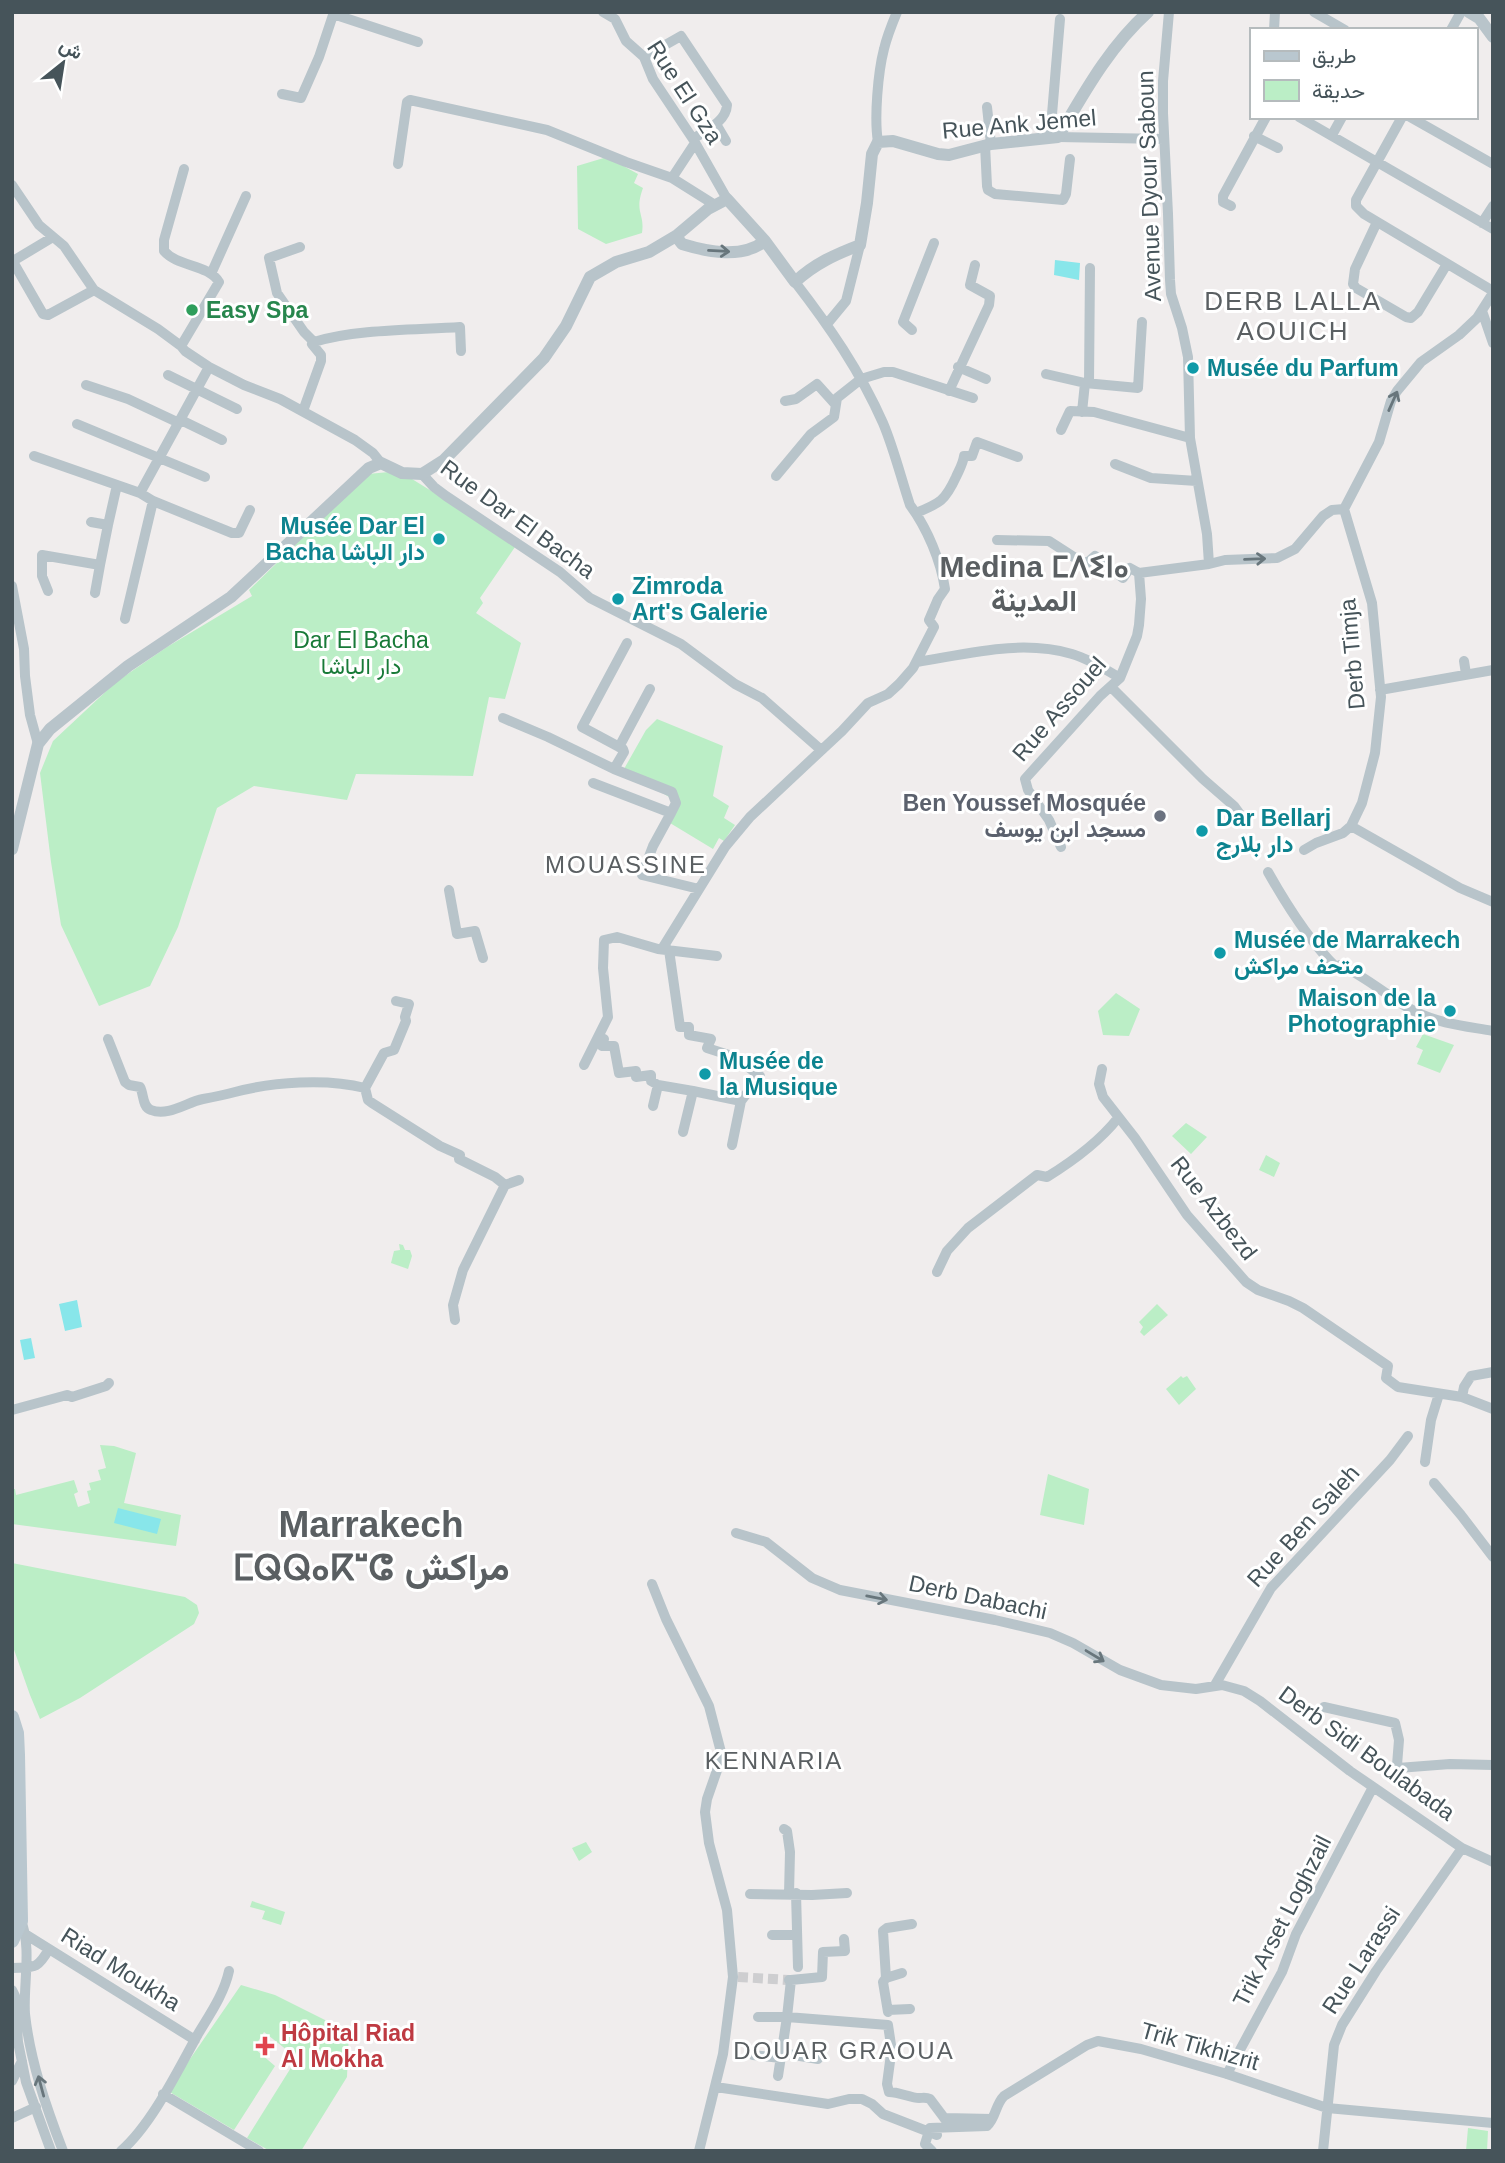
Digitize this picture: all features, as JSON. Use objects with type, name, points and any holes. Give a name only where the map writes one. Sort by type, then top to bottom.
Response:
[{"type":"main road","points":[[12,1717],[17,1733],[16,1862],[19,1932]]},
{"type":"street","name":"Rue El Gza","points":[[603,12],[615,19],[626,41],[643,57],[653,79],[694,141],[721,202]]},
{"type":"street","points":[[827,324],[846,301],[860,245],[872,154],[878,142],[876,130],[881,61],[897,12]]},
{"type":"street","points":[[1054,138],[1109,54],[1148,12]]},
{"type":"street","name":"Avenue Dyour Saboun","points":[[1169,12],[1163,81],[1170,281],[1188,357],[1190,438],[1207,534],[1209,564]]},
{"type":"street","points":[[1314,12],[1331,26]]},
{"type":"street","points":[[1452,28],[1461,12]]},
{"type":"street","points":[[1469,12],[1479,18],[1493,37]]},
{"type":"street","points":[[282,94],[301,98],[319,57],[333,13],[418,42]]},
{"type":"street","points":[[1054,138],[1060,19]]},
{"type":"street","points":[[643,57],[681,36],[727,105],[725,114],[716,124],[694,141],[672,178]]},
{"type":"street","points":[[398,164],[407,102],[410,100],[539,127],[672,178],[721,202],[765,241],[827,324],[861,379],[883,424],[910,505],[937,559],[945,589],[929,620],[934,627],[913,668],[892,690],[868,703],[750,817],[725,847],[666,950],[680,1027],[689,1027],[689,1035],[711,1039],[707,1048],[735,1057],[760,1076],[741,1101],[732,1145]]},
{"type":"street","points":[[987,107],[988,190],[995,194],[1063,200],[1070,159]]},
{"type":"street","points":[[1231,206],[1223,202],[1223,196],[1265,119]]},
{"type":"street","points":[[1303,119],[1493,229]]},
{"type":"street","points":[[1332,135],[1341,119]]},
{"type":"street","points":[[997,540],[1049,541],[1080,561],[1087,563],[1094,556],[1123,578],[1130,568],[1139,573],[1225,560],[1277,558],[1295,549],[1323,516],[1332,510],[1344,509],[1378,442],[1391,401],[1397,391],[1421,362],[1459,335],[1482,311],[1493,292],[1359,210],[1356,200],[1401,119]]},
{"type":"street","points":[[1414,119],[1493,164]]},
{"type":"street","points":[[716,124],[726,141]]},
{"type":"street","points":[[1254,136],[1278,148]]},
{"type":"street","name":"Rue Ank Jemel","points":[[878,142],[893,141],[949,155],[988,145],[1054,138],[1164,139]]},
{"type":"street","points":[[181,345],[219,281],[211,274],[173,258],[164,251],[164,240],[184,169]]},
{"type":"street","points":[[12,185],[39,225],[69,252],[94,290],[159,329],[209,367],[303,411],[355,440],[373,453],[381,463],[358,477],[231,597],[93,692],[50,729],[38,744],[12,849]]},
{"type":"street","points":[[211,274],[246,196]]},
{"type":"street","points":[[422,474],[444,460],[532,372],[566,326],[590,277],[616,262],[649,252],[676,236],[721,202]]},
{"type":"street","points":[[1482,223],[1493,206]]},
{"type":"street","points":[[1377,222],[1355,269],[1353,284],[1356,288],[1412,318],[1447,264]]},
{"type":"street","points":[[676,236],[682,244],[710,251],[754,250],[765,241]]},
{"type":"street","points":[[54,237],[12,261],[43,314],[48,315],[94,290]]},
{"type":"street","points":[[912,330],[903,322],[934,243]]},
{"type":"street","points":[[795,282],[828,258],[860,245]]},
{"type":"street","points":[[300,247],[269,258],[277,293],[321,355],[303,411]]},
{"type":"street","points":[[949,390],[990,302],[990,296],[970,285],[975,265]]},
{"type":"street","points":[[1082,411],[1087,383],[1090,268]]},
{"type":"street","points":[[1482,311],[1493,343]]},
{"type":"street","points":[[1046,374],[1087,383],[1138,388],[1142,322]]},
{"type":"street","points":[[314,342],[368,333],[460,327],[461,351]]},
{"type":"street","points":[[140,494],[209,367]]},
{"type":"street","points":[[958,367],[986,379]]},
{"type":"street","points":[[776,476],[811,435],[834,417],[837,398],[861,379],[893,372],[973,398]]},
{"type":"street","points":[[168,375],[237,409]]},
{"type":"street","points":[[785,401],[796,399],[817,384],[835,404]]},
{"type":"street","points":[[86,385],[128,399],[177,422],[185,422],[222,440]]},
{"type":"street","points":[[1061,430],[1070,411],[1082,411],[1190,438]]},
{"type":"street","points":[[77,424],[205,477]]},
{"type":"street","points":[[916,513],[934,506],[947,496],[964,456],[972,456],[977,442],[1018,457]]},
{"type":"street","points":[[34,456],[117,485],[232,533],[239,533],[250,510]]},
{"type":"street","name":"Rue Dar El Bacha","points":[[381,463],[402,472],[422,474],[446,496],[560,572],[590,598],[681,644],[735,684],[762,698],[820,749]]},
{"type":"street","points":[[1115,464],[1151,478],[1197,481]]},
{"type":"street","points":[[94,593],[117,485]]},
{"type":"street","points":[[125,619],[153,501]]},
{"type":"street","name":"Derb Timja","points":[[1344,509],[1372,603],[1381,698],[1375,752],[1362,803],[1351,826]]},
{"type":"street","points":[[92,522],[108,525]]},
{"type":"street","points":[[48,592],[42,576],[42,555],[100,565]]},
{"type":"street","name":"Rue Assouel","points":[[1061,847],[1049,820],[1025,782],[1030,772],[1120,678],[1139,625],[1139,573]]},
{"type":"street","points":[[12,586],[23,640],[30,715],[38,744]]},
{"type":"street","points":[[614,769],[624,752],[582,727],[627,643]]},
{"type":"street","points":[[917,662],[1014,647],[1045,648],[1073,654],[1120,678]]},
{"type":"street","points":[[1464,661],[1466,674]]},
{"type":"street","points":[[1380,690],[1493,670]]},
{"type":"street","points":[[1111,687],[1203,779],[1234,806],[1247,824]]},
{"type":"street","points":[[619,747],[650,689]]},
{"type":"street","points":[[503,718],[614,769],[672,792],[676,803],[653,846],[642,875],[699,889]]},
{"type":"street","points":[[593,783],[671,813]]},
{"type":"street","points":[[1304,850],[1351,826],[1444,880],[1493,902]]},
{"type":"street","points":[[1268,872],[1282,898],[1338,969],[1340,965],[1352,970],[1423,1015],[1457,1027],[1493,1031]]},
{"type":"street","points":[[449,890],[457,934],[475,931],[483,958]]},
{"type":"street","points":[[584,1065],[608,1017],[603,968],[604,940],[617,937],[666,950],[717,956]]},
{"type":"street","points":[[396,1001],[409,1004],[406,1021],[394,1050],[384,1053],[365,1088],[368,1100],[440,1146],[460,1155],[458,1159],[495,1177],[505,1185]]},
{"type":"street","points":[[598,1037],[604,1039],[602,1046],[614,1046],[619,1073],[636,1071],[636,1077],[651,1075],[651,1081],[658,1085],[741,1101]]},
{"type":"street","points":[[108,1039],[125,1083],[140,1087],[144,1105],[151,1111],[170,1111],[202,1099],[260,1087],[344,1083],[365,1088]]},
{"type":"street","name":"Rue Azbezd","points":[[1102,1069],[1099,1077],[1103,1097],[1135,1138],[1187,1215],[1246,1282],[1258,1290],[1289,1301],[1331,1325],[1360,1349],[1388,1366],[1386,1378],[1398,1387],[1462,1397],[1493,1409]]},
{"type":"street","points":[[653,1106],[658,1085]]},
{"type":"street","points":[[683,1132],[693,1091]]},
{"type":"street","points":[[937,1272],[947,1251],[968,1228],[1037,1175],[1047,1177],[1065,1166],[1105,1134],[1118,1118]]},
{"type":"street","points":[[455,1320],[453,1305],[463,1269],[505,1185],[519,1180]]},
{"type":"street","points":[[1462,1397],[1464,1387],[1471,1376],[1493,1372]]},
{"type":"street","points":[[1425,1462],[1431,1420],[1439,1394]]},
{"type":"street","points":[[12,1410],[67,1395]]},
{"type":"street","name":"Rue Ben Saleh","points":[[1215,1685],[1271,1588],[1374,1478],[1408,1437]]},
{"type":"street","points":[[1434,1483],[1493,1557]]},
{"type":"street","name":"Derb Dabachi","points":[[736,1533],[766,1542],[812,1578],[830,1587],[1050,1633],[1066,1639],[1120,1670],[1161,1685],[1196,1689],[1215,1685]]},
{"type":"street","points":[[652,1584],[666,1619],[709,1706],[722,1756],[705,1812],[709,1843],[727,1910],[736,1977],[716,2087],[699,2151]]},
{"type":"street","name":"Derb Sidi Boulabada","points":[[1215,1685],[1229,1686],[1252,1695],[1330,1758],[1462,1848],[1493,1862]]},
{"type":"street","points":[[1324,1707],[1395,1723],[1399,1740],[1398,1768],[1493,1765]]},
{"type":"street","name":"Trik Arset Loghzail","points":[[1227,2074],[1282,1972],[1296,1934],[1373,1787]]},
{"type":"street","points":[[778,2076],[795,1976],[797,1935],[790,1852],[787,1831],[784,1829]]},
{"type":"street","name":"Rue Larassi","points":[[1324,2151],[1334,2045],[1342,2025],[1376,1971],[1462,1848]]},
{"type":"street","points":[[750,1894],[847,1893]]},
{"type":"street","points":[[912,1924],[883,1931],[886,1978],[883,1984],[891,2049],[887,2084],[889,2092],[930,2099],[948,2122],[933,2127],[933,2133],[925,2144],[932,2151]]},
{"type":"street","points":[[19,1932],[25,1968],[25,2013],[28,2030],[41,2086],[63,2151]]},
{"type":"street","name":"Riad Moukha","points":[[19,1932],[195,2040]]},
{"type":"street","points":[[772,1936],[797,1935]]},
{"type":"street","points":[[795,1976],[822,1977],[823,1952],[845,1951],[844,1939]]},
{"type":"street","points":[[12,1968],[33,1968],[49,1949]]},
{"type":"street","points":[[121,2151],[142,2127],[163,2094],[223,1991],[229,1971]]},
{"type":"street","points":[[886,1978],[902,1973]]},
{"type":"street","points":[[12,1990],[26,2082],[51,2151]]},
{"type":"street","points":[[758,2017],[888,2018],[910,2009]]},
{"type":"street","name":"Trik Tikhizrit","points":[[948,2122],[992,2119],[1004,2096],[1095,2041],[1140,2049],[1227,2074],[1326,2108],[1493,2123]]},
{"type":"street","points":[[12,2048],[22,2061]]},
{"type":"street","points":[[753,2055],[818,2059]]},
{"type":"street","points":[[12,2081],[22,2061]]},
{"type":"street","points":[[716,2087],[828,2104],[858,2098],[872,2104],[883,2114],[933,2133]]},
{"type":"street","points":[[163,2094],[259,2151]]},
{"type":"street","points":[[12,2118],[36,2107]]},
{"type":"green space","points":[[607,157],[638,174],[634,183],[643,188],[639,203],[642,233],[606,244],[578,229],[577,166]]},
{"type":"green space","name":"Dar El Bacha دار الباشا","points":[[389,472],[412,479],[517,544],[480,598],[483,603],[476,613],[521,643],[505,699],[489,697],[473,776],[356,774],[347,800],[254,786],[217,808],[178,927],[150,986],[99,1006],[61,925],[40,773],[53,741],[116,682],[167,647],[252,596],[249,590],[368,474]]},
{"type":"green space","points":[[657,719],[723,746],[713,796],[729,806],[724,818],[735,825],[724,841],[719,838],[713,849],[670,823],[677,802],[624,769],[646,730]]},
{"type":"green space","points":[[1116,993],[1140,1009],[1129,1036],[1103,1035],[1098,1011]]},
{"type":"green space","points":[[1423,1034],[1454,1045],[1440,1073],[1417,1064],[1423,1050],[1416,1047]]},
{"type":"green space","points":[[1186,1123],[1207,1137],[1191,1154],[1172,1136]]},
{"type":"green space","points":[[1266,1155],[1280,1163],[1274,1177],[1259,1170]]},
{"type":"green space","points":[[399,1244],[403,1245],[405,1250],[410,1250],[412,1256],[408,1269],[391,1263],[394,1251],[400,1250]]},
{"type":"green space","points":[[1157,1304],[1168,1315],[1144,1336],[1140,1332],[1143,1327],[1139,1322]]},
{"type":"green space","points":[[1181,1376],[1187,1376],[1196,1389],[1179,1405],[1166,1389]]},
{"type":"green space","points":[[100,1445],[136,1453],[124,1503],[181,1515],[176,1546],[12,1524],[12,1489],[15,1489],[16,1495],[74,1480],[78,1492],[74,1494],[78,1507],[90,1503],[87,1491],[91,1490],[89,1483],[101,1480],[98,1470],[106,1468]]},
{"type":"green space","points":[[1048,1474],[1089,1489],[1084,1525],[1040,1515]]},
{"type":"green space","points":[[12,1563],[185,1597],[197,1605],[199,1613],[194,1624],[80,1698],[40,1719],[12,1644]]},
{"type":"green space","points":[[586,1842],[592,1852],[579,1861],[572,1848]]},
{"type":"green space","points":[[252,1901],[285,1912],[281,1925],[262,1919],[265,1911],[250,1907]]},
{"type":"green space","points":[[241,1985],[275,1995],[349,2032],[347,2077],[301,2151],[270,2151],[247,2138],[297,2058],[264,2032],[254,2048],[275,2066],[234,2130],[168,2091]]},
{"type":"green space","points":[[1468,2128],[1488,2131],[1487,2151],[1466,2151]]},
{"type":"water","points":[[1055,260],[1080,263],[1079,280],[1054,275]]},
{"type":"water","points":[[77,1300],[82,1327],[65,1331],[59,1304]]},
{"type":"water","points":[[31,1338],[35,1358],[24,1360],[20,1340]]},
{"type":"water","points":[[118,1508],[161,1519],[157,1534],[114,1523]]},
{"type":"tunnel","points":[[738,1977],[789,1980]]},
{"type":"place","name":"Easy Spa","points":[[192,310]]},
{"type":"place","name":"Musée du Parfum","points":[[1193,368]]},
{"type":"place","name":"Musée Dar El Bacha دار الباشا","points":[[439,539]]},
{"type":"place","name":"Zimroda Art's Galerie","points":[[618,599]]},
{"type":"place","name":"Ben Youssef Mosquée مسجد ابن يوسف","points":[[1160,816]]},
{"type":"place","name":"Dar Bellarj دار بلارج","points":[[1202,831]]},
{"type":"place","name":"Musée de Marrakech متحف مراكش","points":[[1220,953]]},
{"type":"place","name":"Maison de la Photographie","points":[[1450,1011]]},
{"type":"place","name":"Musée de la Musique","points":[[705,1074]]},
{"type":"place","name":"Hôpital Riad Al Mokha","points":[[265,2046]]},
{"type":"district","name":"DERB LALLA AOUICH","points":[[1293,316]]},
{"type":"district","name":"Medina ⵎⴷⵉⵏⴰ المدينة","points":[[1034,584]]},
{"type":"district","name":"MOUASSINE","points":[[626,865]]},
{"type":"district","name":"Marrakech ⵎⵕⵕⴰⴽⵯⵛ مراكش","points":[[371,1546]]},
{"type":"district","name":"KENNARIA","points":[[774,1761]]},
{"type":"district","name":"DOUAR GRAOUA","points":[[844,2051]]}]
